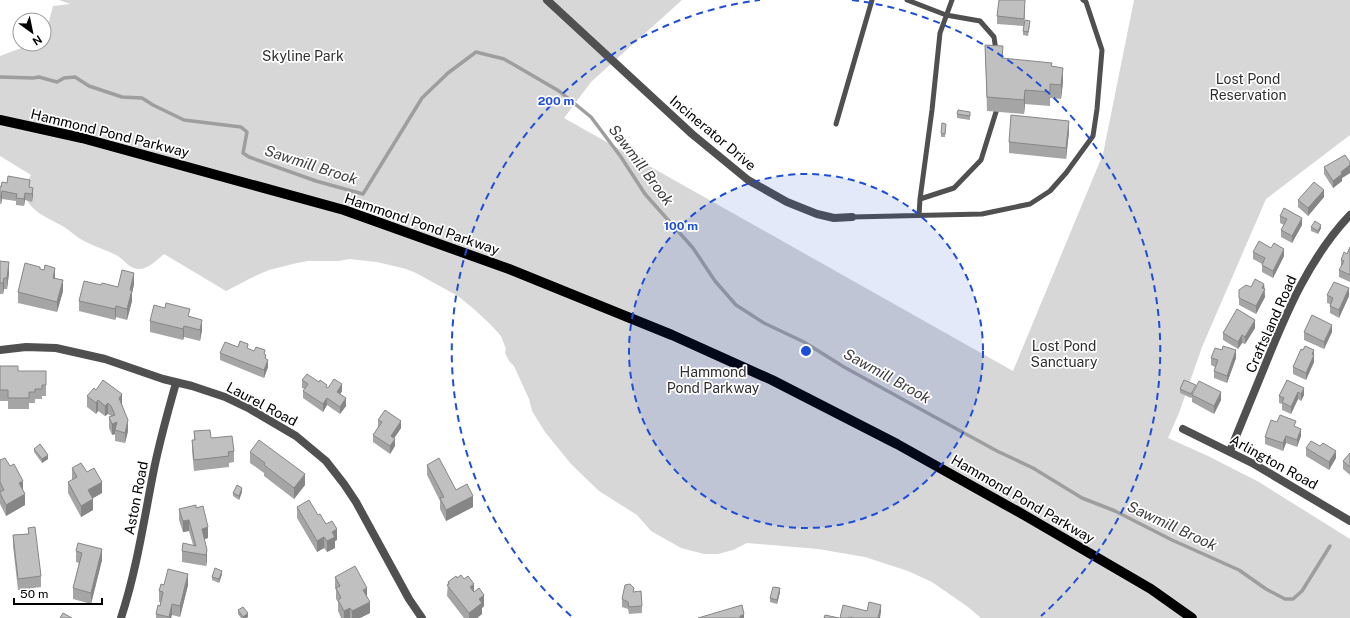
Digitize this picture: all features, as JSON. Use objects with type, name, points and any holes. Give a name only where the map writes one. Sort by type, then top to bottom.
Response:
[{"type":"main road","name":"Hammond Pond Parkway","points":[[0,120],[82,138],[344,210],[509,270],[672,335],[772,380],[897,444],[1024,515],[1144,585],[1192,618]]},
{"type":"street","name":"Incinerator Drive","points":[[547,0],[692,134],[748,180],[787,202],[817,214],[834,218],[852,218]]},
{"type":"street","name":"Craftsland Road","points":[[1230,451],[1282,325],[1298,291],[1328,242],[1350,215]]},
{"type":"street","name":"Laurel Road","points":[[0,350],[26,347],[56,348],[105,359],[176,383],[192,386],[225,397],[250,409],[296,436],[326,461],[344,484],[356,502],[384,556],[409,599],[422,618]]},
{"type":"street","name":"Aston Road","points":[[121,618],[127,599],[145,522],[161,439],[176,383]]},
{"type":"street","name":"Arlington Road","points":[[1183,429],[1254,464],[1350,521]]},
{"type":"lane","points":[[836,124],[872,0]]},
{"type":"lane","points":[[907,0],[946,15],[980,21],[994,38],[997,60]]},
{"type":"lane","points":[[919,215],[940,33],[952,0]]},
{"type":"lane","name":"Incinerator Drive","points":[[852,218],[982,214],[1030,204],[1050,191],[1066,173],[1093,136],[1102,50],[1086,2],[1084,0]]},
{"type":"lane","points":[[920,199],[954,188],[981,160],[996,112]]},
{"type":"green space","name":"Hammond Pond Parkway","points":[[59,0],[682,0],[591,82],[564,118],[1013,371],[1103,154],[1134,0],[1350,0],[1350,135],[1266,199],[1202,347],[1179,413],[1168,438],[1208,456],[1259,482],[1350,539],[1350,618],[981,618],[932,582],[908,571],[865,557],[818,549],[747,543],[733,550],[718,554],[704,554],[681,548],[651,531],[637,515],[599,491],[571,464],[545,432],[532,411],[529,399],[514,366],[509,361],[505,353],[506,349],[501,336],[475,310],[458,296],[416,273],[377,262],[349,259],[339,261],[308,261],[269,270],[226,291],[164,254],[145,268],[132,268],[118,256],[82,240],[67,229],[35,210],[30,205],[25,194],[26,184],[31,175],[0,156],[0,56],[12,52],[52,52],[51,12],[53,6],[70,4]]},
{"type":"building","points":[[999,0],[1025,0],[1024,19],[997,16]]},
{"type":"building","points":[[1025,20],[1030,21],[1028,32],[1023,31]]},
{"type":"building","points":[[985,45],[1003,46],[1002,58],[1052,63],[1051,66],[1063,68],[1061,85],[1050,84],[1050,92],[1025,90],[1024,100],[987,97]]},
{"type":"building","points":[[958,110],[970,112],[970,116],[957,114]]},
{"type":"building","points":[[1011,115],[1069,121],[1066,148],[1009,142]]},
{"type":"building","points":[[942,123],[946,124],[945,134],[941,133]]},
{"type":"building","points":[[1345,155],[1350,162],[1350,165],[1333,181],[1324,167]]},
{"type":"building","points":[[8,176],[30,180],[29,187],[33,188],[32,194],[25,193],[24,199],[16,198],[17,194],[2,191],[0,197],[0,186],[1,187],[2,182],[7,183]]},
{"type":"building","points":[[1314,182],[1324,190],[1308,208],[1298,200]]},
{"type":"building","points":[[1284,208],[1302,218],[1292,236],[1281,230],[1287,219],[1280,216]]},
{"type":"building","points":[[1315,221],[1321,225],[1318,231],[1311,227]]},
{"type":"building","points":[[1259,241],[1271,248],[1274,243],[1284,249],[1273,271],[1262,265],[1265,258],[1253,252]]},
{"type":"building","points":[[1350,247],[1350,275],[1339,270],[1344,261],[1341,260],[1344,252],[1347,254]]},
{"type":"building","points":[[0,261],[9,262],[7,278],[4,278],[3,283],[0,283]]},
{"type":"building","points":[[25,263],[40,267],[40,269],[44,270],[45,265],[55,268],[53,278],[63,280],[57,302],[18,292]]},
{"type":"building","points":[[122,270],[134,273],[130,290],[132,290],[127,309],[116,306],[115,309],[79,301],[84,281],[118,287]]},
{"type":"building","points":[[1255,279],[1264,284],[1262,288],[1265,289],[1256,306],[1239,298],[1239,290],[1246,285],[1251,287]]},
{"type":"building","points":[[1334,282],[1349,288],[1339,310],[1330,306],[1333,298],[1327,295]]},
{"type":"building","points":[[166,303],[190,309],[188,316],[202,320],[200,330],[184,326],[183,329],[150,321],[154,305],[165,308]]},
{"type":"building","points":[[1237,309],[1255,320],[1245,337],[1242,335],[1238,342],[1223,333]]},
{"type":"building","points":[[1312,315],[1332,325],[1324,342],[1304,332]]},
{"type":"building","points":[[240,341],[248,344],[247,348],[254,351],[256,347],[265,350],[265,358],[268,360],[264,370],[220,353],[225,342],[238,347]]},
{"type":"building","points":[[1223,346],[1236,350],[1227,376],[1214,371],[1218,360],[1211,358],[1215,348],[1222,350]]},
{"type":"building","points":[[1305,346],[1314,350],[1312,354],[1314,355],[1306,373],[1293,367],[1301,349],[1303,350]]},
{"type":"building","points":[[0,366],[18,366],[18,371],[46,371],[46,385],[42,385],[42,389],[35,389],[35,392],[29,392],[29,398],[8,398],[8,390],[0,390]]},
{"type":"building","points":[[307,374],[319,382],[320,380],[327,385],[326,387],[328,388],[334,379],[342,384],[337,392],[346,398],[340,407],[327,398],[323,404],[303,391],[308,384],[302,380]]},
{"type":"building","points":[[103,380],[122,394],[119,398],[128,420],[125,433],[115,430],[117,422],[112,424],[109,417],[115,415],[108,403],[105,406],[98,400],[96,403],[87,396],[94,388],[96,390]]},
{"type":"building","points":[[1184,380],[1196,385],[1191,394],[1180,389]]},
{"type":"building","points":[[1287,380],[1304,388],[1301,394],[1298,392],[1291,407],[1282,402],[1284,398],[1279,396]]},
{"type":"building","points":[[1199,381],[1221,392],[1214,406],[1192,395]]},
{"type":"building","points":[[385,410],[401,421],[391,436],[395,439],[390,446],[373,435],[382,422],[378,420]]},
{"type":"building","points":[[1280,415],[1296,421],[1294,426],[1301,429],[1297,440],[1286,436],[1283,443],[1265,437],[1271,420],[1277,422]]},
{"type":"building","points":[[210,430],[211,438],[232,436],[234,451],[228,452],[229,456],[194,460],[192,440],[195,440],[194,431]]},
{"type":"building","points":[[259,440],[305,474],[294,488],[250,452]]},
{"type":"building","points":[[1311,441],[1320,446],[1323,443],[1336,451],[1329,462],[1306,448]]},
{"type":"building","points":[[40,444],[48,455],[42,459],[34,449]]},
{"type":"building","points":[[1350,453],[1350,467],[1343,461]]},
{"type":"building","points":[[5,458],[10,466],[14,464],[23,481],[19,483],[25,494],[6,505],[0,493],[4,490],[0,482],[0,460]]},
{"type":"building","points":[[439,458],[456,490],[467,484],[473,496],[446,510],[440,498],[444,497],[427,465]]},
{"type":"building","points":[[81,463],[87,472],[94,468],[102,482],[88,490],[93,499],[81,506],[68,482],[77,477],[72,468]]},
{"type":"building","points":[[237,485],[242,488],[239,496],[233,493]]},
{"type":"building","points":[[309,500],[318,515],[320,514],[326,524],[332,521],[337,529],[332,532],[335,537],[327,541],[324,537],[317,541],[297,507]]},
{"type":"building","points":[[196,505],[196,508],[203,506],[208,527],[202,529],[207,550],[206,555],[182,551],[183,543],[196,546],[189,520],[183,521],[179,509]]},
{"type":"building","points":[[35,527],[41,576],[18,579],[13,535],[29,534],[28,528]]},
{"type":"building","points":[[78,543],[102,549],[91,593],[73,588],[82,553],[76,551]]},
{"type":"building","points":[[355,566],[367,588],[363,590],[370,602],[352,611],[350,608],[344,611],[338,600],[341,598],[336,588],[340,586],[335,577]]},
{"type":"building","points":[[215,568],[222,571],[219,579],[212,577]]},
{"type":"building","points":[[168,569],[188,574],[180,606],[172,604],[169,617],[156,614],[158,605],[160,606],[163,592],[159,591],[161,584],[164,585]]},
{"type":"building","points":[[461,575],[464,579],[468,576],[474,584],[470,587],[474,592],[479,588],[484,595],[479,599],[482,603],[469,613],[447,585],[449,584],[448,582],[456,576],[457,578]]},
{"type":"building","points":[[630,584],[634,588],[633,592],[641,591],[642,606],[629,607],[628,602],[622,599],[625,585]]},
{"type":"building","points":[[773,587],[780,588],[777,600],[770,598]]},
{"type":"building","points":[[869,602],[881,605],[878,618],[840,618],[843,605],[867,611]]},
{"type":"building","points":[[742,605],[744,614],[740,616],[740,618],[698,618]]},
{"type":"building","points":[[243,607],[248,613],[243,617],[238,610]]},
{"type":"building","points":[[63,613],[72,618],[60,618]]},
{"type":"building","points":[[825,615],[839,618],[824,618]]},
{"type":"waterway","name":"Sawmill Brook","points":[[0,77],[39,77],[57,82],[64,78],[75,77],[89,86],[122,97],[142,98],[184,120],[241,127],[247,132],[243,153],[249,157],[316,181],[363,194],[422,98],[448,73],[476,52],[504,59],[559,91],[591,117],[621,157],[645,194],[693,248],[715,281],[736,305],[764,323],[804,342],[844,367],[933,416],[997,451],[1033,468],[1082,498],[1115,511],[1172,540],[1239,570],[1266,589],[1285,599],[1293,599],[1302,591],[1330,546]]},
{"type":"park label","name":"Skyline Park","points":[[303,56]]},
{"type":"park label","name":"Lost Pond Reservation","points":[[1248,88]]},
{"type":"park label","name":"Lost Pond Sanctuary","points":[[1064,354]]}]
